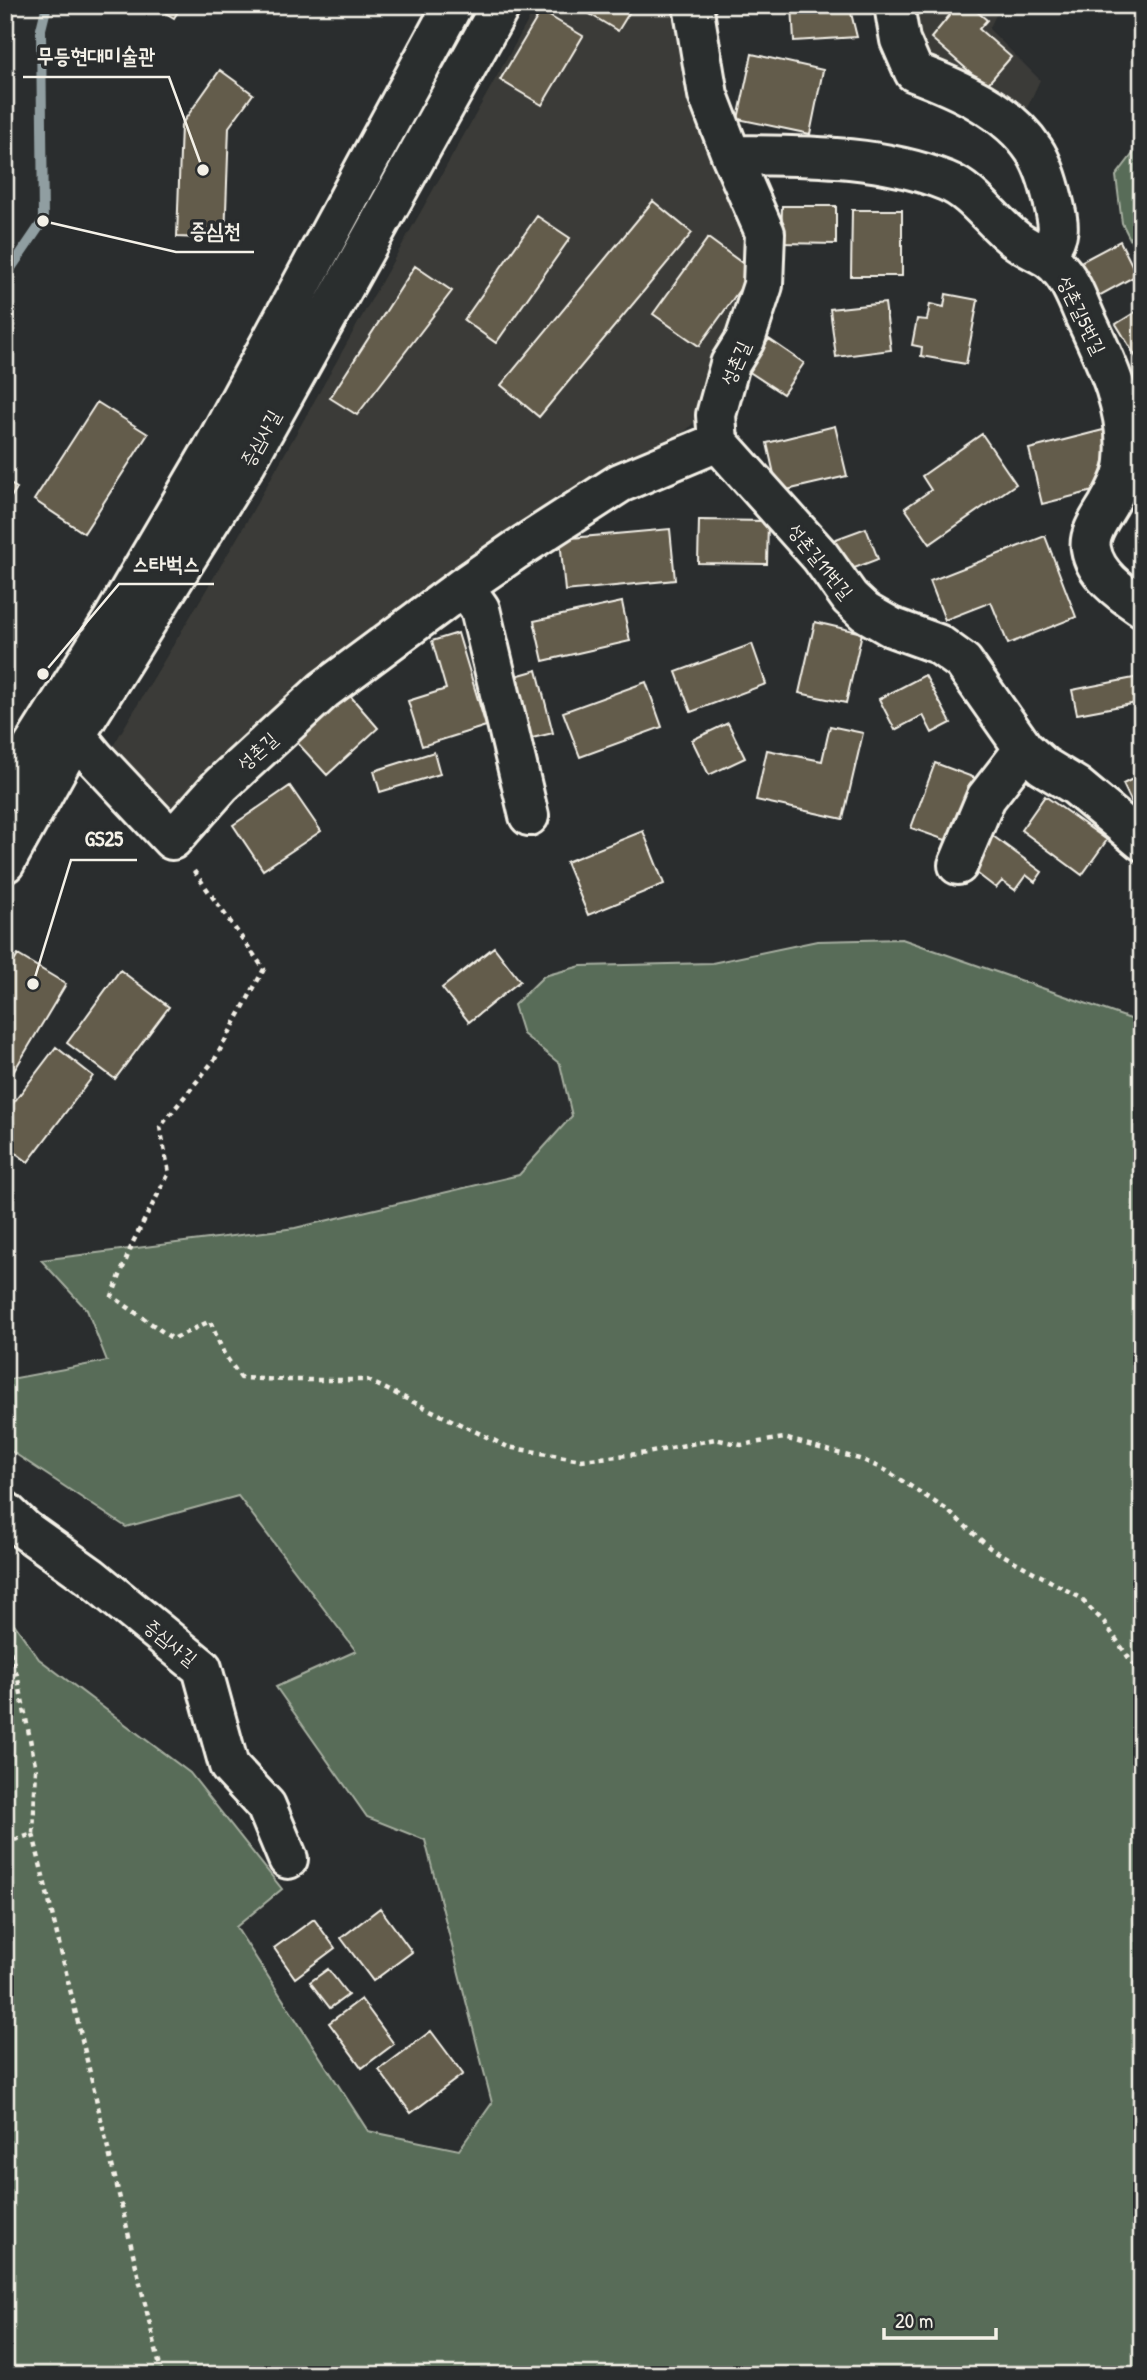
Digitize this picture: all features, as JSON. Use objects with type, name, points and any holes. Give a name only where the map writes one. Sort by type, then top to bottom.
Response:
[{"type":"street","name":"증심사길","points":[[5,791],[113,619],[215,445],[453,5]]},
{"type":"street","name":"증심사길","points":[[5,863],[76,735],[246,463],[501,5]]},
{"type":"street","name":"성촌길","points":[[172,839],[220,785],[324,690],[464,586],[620,483],[718,442],[716,415],[730,364],[745,340],[763,285],[765,233],[708,95],[693,5]]},
{"type":"street","points":[[894,5],[900,40],[914,72],[957,89],[1005,119],[1034,150],[1048,181],[1059,224],[1057,240],[1046,255]]},
{"type":"street","name":"성촌길5번길","points":[[731,155],[834,158],[889,163],[949,182],[989,212],[1015,240],[1046,255],[1063,272],[1105,360],[1124,416],[1125,462],[1117,490],[1096,525],[1090,547],[1098,570],[1123,594],[1142,607]]},
{"type":"street","name":"성촌길11번길","points":[[718,442],[820,556],[850,598],[865,612],[891,627],[938,644],[963,662],[1024,749],[1043,766],[1076,786],[1142,841]]},
{"type":"street","points":[[464,586],[480,609],[529,816]]},
{"type":"street","points":[[76,735],[172,839]]},
{"type":"street","points":[[958,865],[986,798],[1024,749]]},
{"type":"street","name":"증심사길","points":[[5,1511],[25,1530],[91,1577],[202,1668],[229,1766],[266,1806],[288,1859]]},
{"type":"path","points":[[172,839],[264,969],[215,1059],[160,1127],[169,1173],[134,1242],[113,1296],[173,1339],[210,1321],[224,1353],[241,1378],[368,1380],[508,1447],[580,1460],[648,1452],[715,1439],[741,1445],[784,1438],[863,1460],[887,1471],[947,1510],[990,1548],[1079,1597],[1104,1622],[1142,1677]]},
{"type":"path","points":[[5,1632],[18,1679],[36,1769],[33,1834],[162,2375]]},
{"type":"path","points":[[5,1843],[33,1834]]},
{"type":"shaded area","points":[[537,5],[677,5],[682,78],[737,209],[755,281],[704,413],[668,448],[559,495],[411,613],[164,824],[113,746],[239,535]]},
{"type":"shaded area","points":[[910,5],[1001,5],[989,29],[1040,80],[1020,123],[932,65]]},
{"type":"green space","points":[[1142,142],[1142,263],[1122,223],[1116,176]]},
{"type":"green space","points":[[902,939],[1142,1023],[1142,2375],[5,2375],[5,1611],[39,1659],[190,1773],[282,1889],[236,1927],[368,2131],[459,2150],[492,2103],[425,1840],[367,1817],[276,1687],[356,1651],[238,1496],[126,1527],[5,1447],[5,1380],[107,1361],[87,1310],[41,1260],[295,1228],[519,1175],[572,1116],[560,1064],[523,1034],[514,1005],[544,976],[581,966],[712,963],[817,941]]},
{"type":"building","points":[[152,5],[182,5],[174,18]]},
{"type":"building","points":[[593,5],[634,5],[618,31],[588,13]]},
{"type":"building","points":[[792,5],[849,5],[857,37],[794,41]]},
{"type":"building","points":[[958,5],[969,5],[987,20],[979,29],[1011,57],[986,86],[931,38]]},
{"type":"building","points":[[541,11],[583,36],[542,105],[500,80]]},
{"type":"building","points":[[752,54],[823,70],[810,134],[738,119]]},
{"type":"building","points":[[220,70],[253,94],[229,127],[225,239],[177,237],[181,125]]},
{"type":"building","points":[[653,201],[692,233],[539,417],[501,385]]},
{"type":"building","points":[[782,206],[836,206],[836,244],[781,243]]},
{"type":"building","points":[[852,210],[902,210],[902,276],[851,276]]},
{"type":"building","points":[[537,216],[570,238],[496,343],[464,320]]},
{"type":"building","points":[[708,238],[753,271],[699,346],[653,314]]},
{"type":"building","points":[[1120,241],[1137,275],[1095,298],[1077,264]]},
{"type":"building","points":[[415,266],[452,291],[357,415],[330,398]]},
{"type":"building","points":[[946,294],[978,300],[966,364],[921,356],[922,347],[912,345],[917,319],[927,320],[930,304],[944,307]]},
{"type":"building","points":[[885,303],[891,350],[836,357],[830,309]]},
{"type":"building","points":[[1142,308],[1142,353],[1136,357],[1116,324]]},
{"type":"building","points":[[769,339],[804,363],[783,394],[748,371]]},
{"type":"building","points":[[97,402],[148,434],[84,533],[34,500]]},
{"type":"building","points":[[835,426],[847,476],[778,492],[767,443]]},
{"type":"building","points":[[1107,429],[1115,460],[1101,489],[1042,504],[1029,449]]},
{"type":"building","points":[[982,434],[1016,484],[930,544],[905,508],[931,490],[922,476]]},
{"type":"building","points":[[5,481],[17,488],[5,506]]},
{"type":"building","points":[[699,520],[768,521],[767,564],[698,563]]},
{"type":"building","points":[[866,528],[878,559],[844,572],[833,540]]},
{"type":"building","points":[[670,529],[675,580],[565,591],[560,539]]},
{"type":"building","points":[[1045,536],[1076,617],[1008,644],[991,602],[945,620],[930,581]]},
{"type":"building","points":[[622,602],[630,641],[543,661],[534,621]]},
{"type":"building","points":[[815,622],[862,633],[846,703],[799,693]]},
{"type":"building","points":[[458,633],[486,726],[422,746],[408,701],[446,689],[432,641]]},
{"type":"building","points":[[752,644],[766,684],[691,712],[676,672]]},
{"type":"building","points":[[537,670],[553,733],[528,739],[512,677]]},
{"type":"building","points":[[925,675],[951,723],[932,733],[923,715],[895,730],[879,699]]},
{"type":"building","points":[[1139,677],[1142,702],[1077,714],[1072,690]]},
{"type":"building","points":[[646,682],[662,727],[580,757],[563,712]]},
{"type":"building","points":[[346,691],[378,728],[327,775],[293,738]]},
{"type":"building","points":[[728,723],[745,758],[709,775],[692,740]]},
{"type":"building","points":[[830,726],[863,733],[843,819],[756,800],[767,750],[822,761]]},
{"type":"building","points":[[434,752],[440,774],[380,792],[374,771]]},
{"type":"building","points":[[935,763],[978,779],[954,843],[911,828]]},
{"type":"building","points":[[1142,774],[1142,824],[1123,784]]},
{"type":"building","points":[[290,786],[321,831],[263,870],[233,825]]},
{"type":"building","points":[[1045,796],[1107,840],[1082,875],[1021,830]]},
{"type":"building","points":[[643,831],[664,884],[588,915],[566,862]]},
{"type":"building","points":[[993,836],[1042,872],[1035,882],[1026,875],[1015,890],[1002,881],[996,888],[970,868]]},
{"type":"building","points":[[494,947],[520,981],[469,1022],[442,988]]},
{"type":"building","points":[[18,955],[66,984],[5,1086],[5,977]]},
{"type":"building","points":[[120,970],[169,1007],[115,1079],[67,1043]]},
{"type":"building","points":[[56,1047],[93,1076],[28,1162],[5,1145],[5,1114]]},
{"type":"building","points":[[380,1908],[412,1952],[373,1981],[341,1938]]},
{"type":"building","points":[[314,1919],[335,1948],[295,1978],[274,1948]]},
{"type":"building","points":[[328,1969],[348,1995],[330,2008],[310,1982]]},
{"type":"building","points":[[361,1999],[394,2044],[362,2068],[329,2023]]},
{"type":"building","points":[[431,2031],[463,2074],[411,2113],[379,2070]]},
{"type":"waterway","points":[[5,277],[43,221],[41,29],[47,5]]},
{"type":"place","name":"무등현대미술관","points":[[203,170]]},
{"type":"place","name":"증심천","points":[[43,221]]},
{"type":"place","name":"스타벅스","points":[[43,674]]},
{"type":"place","name":"GS25","points":[[33,984]]}]
